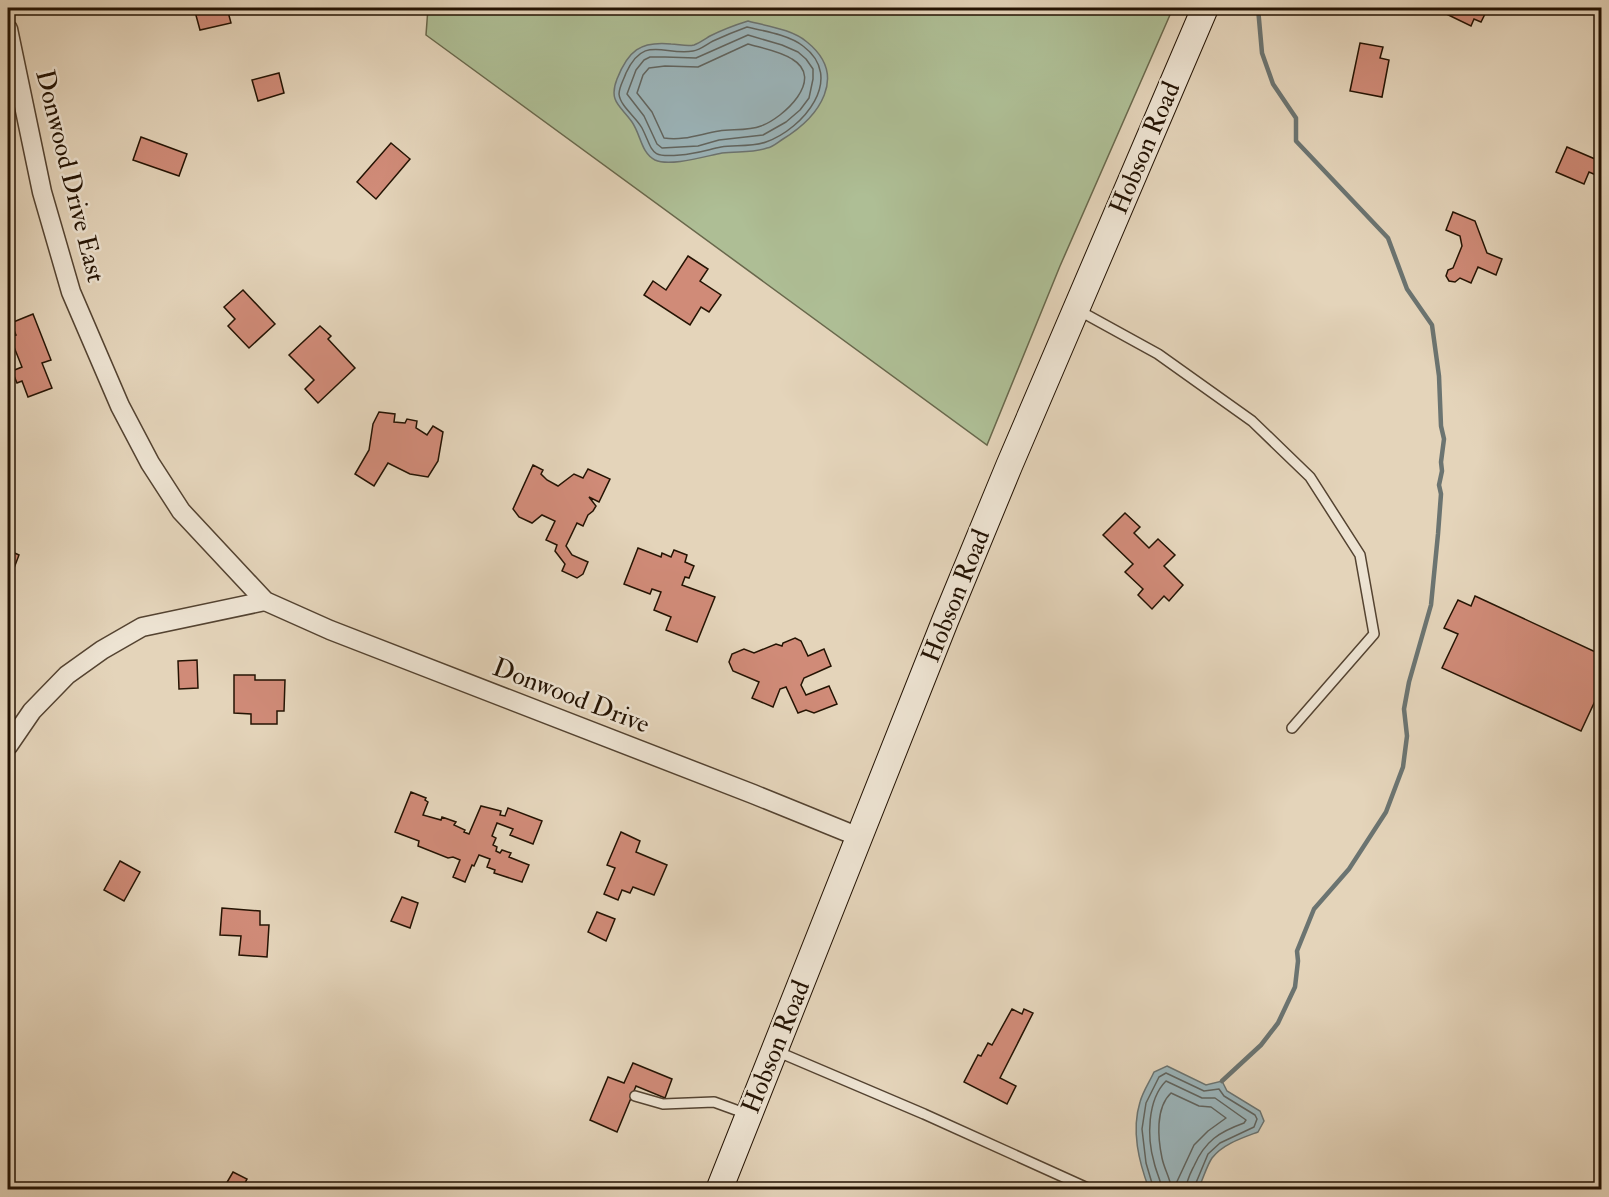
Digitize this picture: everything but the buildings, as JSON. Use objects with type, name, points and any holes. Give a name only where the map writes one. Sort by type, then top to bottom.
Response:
[{"type":"main road","name":"Hobson Road","points":[[719,1190],[950,610],[1205,8]]},
{"type":"street","name":"Donwood Drive East","points":[[8,29],[48,214],[71,292],[92,344],[120,406],[181,511],[265,601]]},
{"type":"street","points":[[8,746],[32,711],[67,675],[102,650],[142,627],[265,601]]},
{"type":"street","name":"Donwood Drive","points":[[265,601],[330,630],[859,837]]},
{"type":"lane","points":[[1076,309],[1158,354],[1252,421],[1310,477],[1360,555],[1374,634],[1292,728]]},
{"type":"lane","points":[[774,1051],[924,1114],[1092,1190]]},
{"type":"lane","points":[[635,1096],[663,1104],[714,1102],[749,1114]]},
{"type":"green space","points":[[428,8],[1173,8],[1060,266],[987,445],[426,35]]},
{"type":"water","points":[[748,21],[794,34],[807,42],[820,55],[826,68],[827,82],[824,95],[817,108],[796,130],[775,144],[756,151],[722,153],[679,162],[662,162],[650,157],[635,127],[615,98],[617,79],[626,61],[643,46],[660,43],[694,45]]},
{"type":"water","points":[[1167,1066],[1206,1085],[1222,1081],[1227,1091],[1260,1111],[1264,1121],[1258,1132],[1233,1142],[1216,1153],[1198,1189],[1149,1189],[1142,1168],[1136,1135],[1137,1113],[1154,1072]]},
{"type":"waterway","points":[[1222,1081],[1261,1045],[1278,1023],[1295,987],[1297,951],[1314,909],[1349,869],[1386,812],[1403,767],[1407,736],[1404,709],[1409,682],[1431,605],[1444,439],[1432,325],[1407,289],[1388,238],[1296,141],[1296,118],[1273,84],[1262,53],[1258,8]]}]
